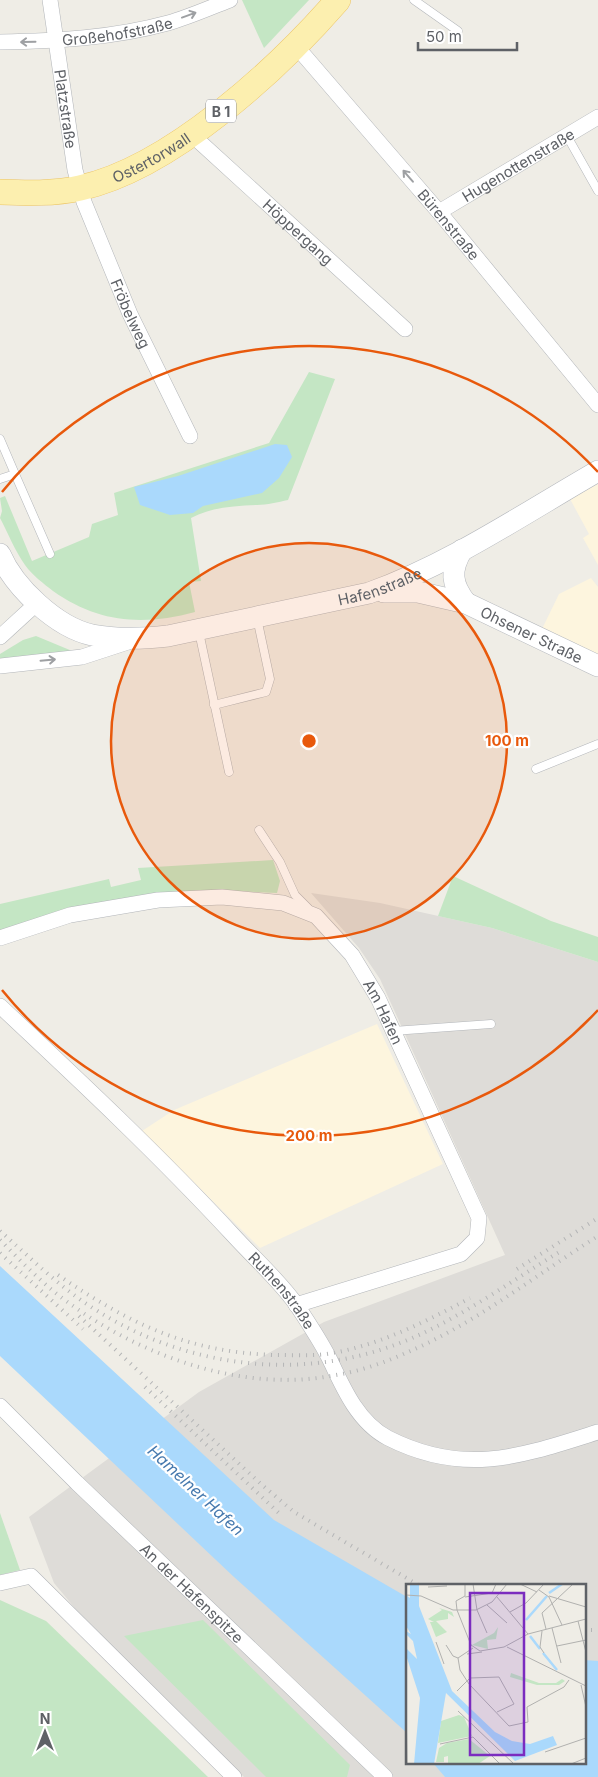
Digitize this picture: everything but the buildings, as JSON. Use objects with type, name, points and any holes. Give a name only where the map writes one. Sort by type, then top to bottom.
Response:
[{"type":"main road","name":"Ostertorwall","points":[[0,192],[31,193],[79,188],[119,174],[191,134],[242,94],[296,46],[338,0]]},
{"type":"main road","name":"Hafenstraße","points":[[36,604],[90,634],[137,640],[198,630],[369,593],[408,578],[462,550],[598,471]]},
{"type":"main road","name":"Ohsener Straße","points":[[462,550],[453,570],[453,580],[455,588],[466,603]]},
{"type":"main road","points":[[0,554],[15,580],[36,604]]},
{"type":"main road","name":"Ohsener Straße","points":[[369,593],[418,592],[466,603],[598,666]]},
{"type":"street","name":"Platzstraße","points":[[50,0],[79,188]]},
{"type":"street","name":"Großehofstraße","points":[[0,42],[56,41],[131,31],[170,22],[230,0]]},
{"type":"street","name":"Bürenstraße","points":[[296,46],[439,212],[598,405]]},
{"type":"street","name":"Hugenottenstraße","points":[[439,212],[598,117]]},
{"type":"street","name":"Höppergang","points":[[191,134],[405,330]]},
{"type":"street","name":"Fröbelweg","points":[[79,188],[130,314],[190,436]]},
{"type":"street","points":[[0,637],[36,604]]},
{"type":"street","name":"Hafenstraße","points":[[0,666],[82,657],[137,640]]},
{"type":"street","name":"Am Hafen","points":[[0,938],[70,915],[158,900],[222,897],[283,903],[316,916],[352,955],[378,998],[478,1218],[477,1238],[461,1254],[296,1305]]},
{"type":"street","name":"Ruthenstraße","points":[[0,1006],[74,1076],[216,1217],[296,1305],[331,1361],[344,1393],[364,1417],[386,1437],[428,1454],[478,1462],[514,1457],[598,1432]]},
{"type":"street","name":"An der Hafenspitze","points":[[0,1406],[84,1490],[385,1777]]},
{"type":"street","points":[[0,1583],[31,1576],[234,1777]]},
{"type":"lane","points":[[414,0],[458,31]]},
{"type":"lane","points":[[567,136],[598,191]]},
{"type":"lane","points":[[0,439],[50,554]]},
{"type":"lane","points":[[0,479],[15,474]]},
{"type":"lane","points":[[214,705],[266,692],[270,679],[257,618]]},
{"type":"lane","points":[[198,630],[229,772]]},
{"type":"lane","points":[[536,769],[598,744]]},
{"type":"lane","points":[[259,830],[280,862],[295,895],[316,916]]},
{"type":"lane","points":[[393,1031],[491,1024]]},
{"type":"shaded area","points":[[598,484],[598,565],[583,538],[589,534],[570,499]]},
{"type":"shaded area","points":[[591,578],[598,587],[598,655],[542,629],[559,594]]},
{"type":"shaded area","points":[[311,893],[380,903],[492,928],[598,962],[598,1777],[244,1777],[98,1636],[54,1583],[29,1517],[199,1392],[324,1322],[505,1255],[380,979],[359,948]]},
{"type":"shaded area","points":[[377,1024],[443,1164],[260,1248],[142,1131],[174,1110]]},
{"type":"green space","points":[[242,0],[309,0],[264,48]]},
{"type":"green space","points":[[309,372],[335,379],[288,500],[223,508],[207,511],[191,518],[201,581],[189,582],[195,612],[157,619],[139,620],[121,619],[87,610],[53,591],[38,579],[21,560],[0,518],[2,511],[0,498],[5,496],[32,561],[89,537],[92,524],[118,515],[114,493],[269,443]]},
{"type":"green space","points":[[36,636],[77,653],[0,661],[0,654],[23,640]]},
{"type":"green space","points":[[273,860],[280,881],[277,893],[232,891],[172,893],[101,902],[52,915],[0,933],[0,904],[109,879],[111,887],[141,880],[138,868]]},
{"type":"green space","points":[[453,876],[551,921],[598,937],[598,962],[492,928],[438,916]]},
{"type":"green space","points":[[0,1513],[20,1570],[0,1575]]},
{"type":"green space","points":[[0,1600],[46,1621],[208,1777],[0,1777]]},
{"type":"green space","points":[[203,1620],[350,1765],[347,1777],[266,1777],[124,1636]]},
{"type":"water","points":[[275,444],[287,445],[292,457],[279,478],[262,493],[203,506],[193,513],[170,515],[140,505],[134,487],[178,476]]},
{"type":"water","name":"Hamelner Hafen","points":[[0,1266],[274,1520],[406,1596],[406,1732],[234,1577],[0,1356]]},
{"type":"water","points":[[586,1660],[598,1661],[598,1777],[445,1777],[434,1764],[586,1764]]},
{"type":"railway","points":[[517,1269],[598,1218]]},
{"type":"railway","points":[[0,1231],[70,1292],[96,1310],[130,1329],[165,1344],[201,1355],[238,1362],[276,1365],[314,1363],[352,1357],[389,1347],[433,1328],[455,1316],[561,1251]]},
{"type":"railway","points":[[0,1240],[45,1284],[82,1312],[114,1332],[149,1349],[185,1363],[223,1373],[261,1379],[299,1380],[364,1369],[433,1340],[482,1313],[598,1236]]},
{"type":"railway","points":[[0,1253],[83,1329]]},
{"type":"railway","points":[[58,1275],[134,1321],[160,1332],[213,1348],[242,1353],[274,1355],[327,1354],[365,1345],[401,1332],[470,1298]]},
{"type":"railway","points":[[79,1316],[261,1484],[294,1512],[417,1584]]},
{"type":"railway","points":[[145,1387],[281,1515]]},
{"type":"railway","points":[[586,1630],[598,1630]]}]
